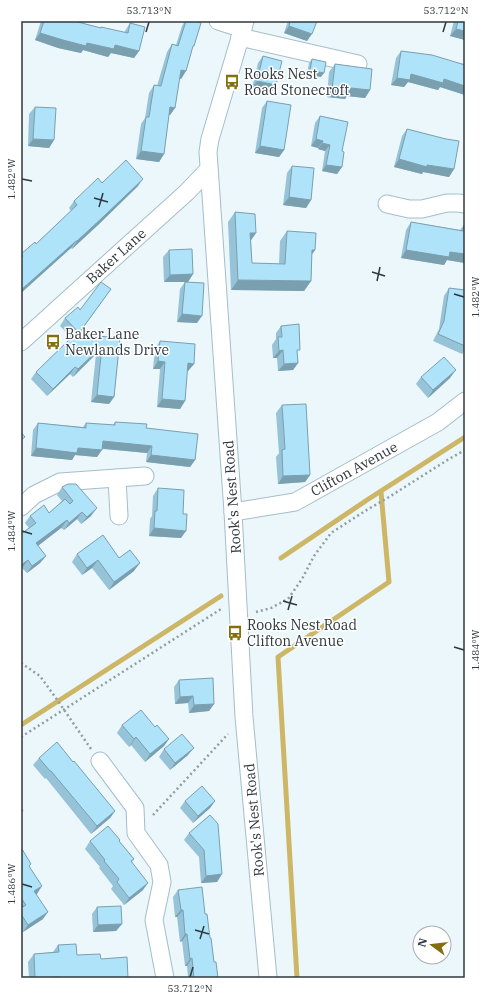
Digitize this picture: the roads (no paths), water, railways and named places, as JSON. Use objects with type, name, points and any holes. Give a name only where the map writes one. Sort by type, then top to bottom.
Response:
[{"type":"street","points":[[218,21],[358,64]]},
{"type":"street","name":"Rook's Nest Road","points":[[243,29],[210,139],[208,152],[233,512],[244,717],[268,978]]},
{"type":"street","name":"Baker Lane","points":[[21,342],[187,192],[209,169]]},
{"type":"street","points":[[387,204],[410,209],[422,209],[447,203],[465,204]]},
{"type":"street","name":"Clifton Avenue","points":[[233,512],[295,502],[438,422],[465,401]]},
{"type":"street","points":[[21,507],[34,495],[60,482],[145,476]]},
{"type":"street","points":[[117,478],[118,516]]},
{"type":"street","points":[[100,761],[135,808],[136,833],[159,865],[162,882],[154,920],[165,978]]},
{"type":"waterway","points":[[281,558],[367,500],[465,437]]},
{"type":"waterway","points":[[297,978],[278,657],[389,582],[381,492]]},
{"type":"waterway","points":[[21,725],[221,596]]},
{"type":"place","name":"Rooks Nest Road Stonecroft","points":[[232,82]]},
{"type":"place","name":"Baker Lane Newlands Drive","points":[[53,342]]},
{"type":"place","name":"Rooks Nest Road Clifton Avenue","points":[[235,633]]}]
